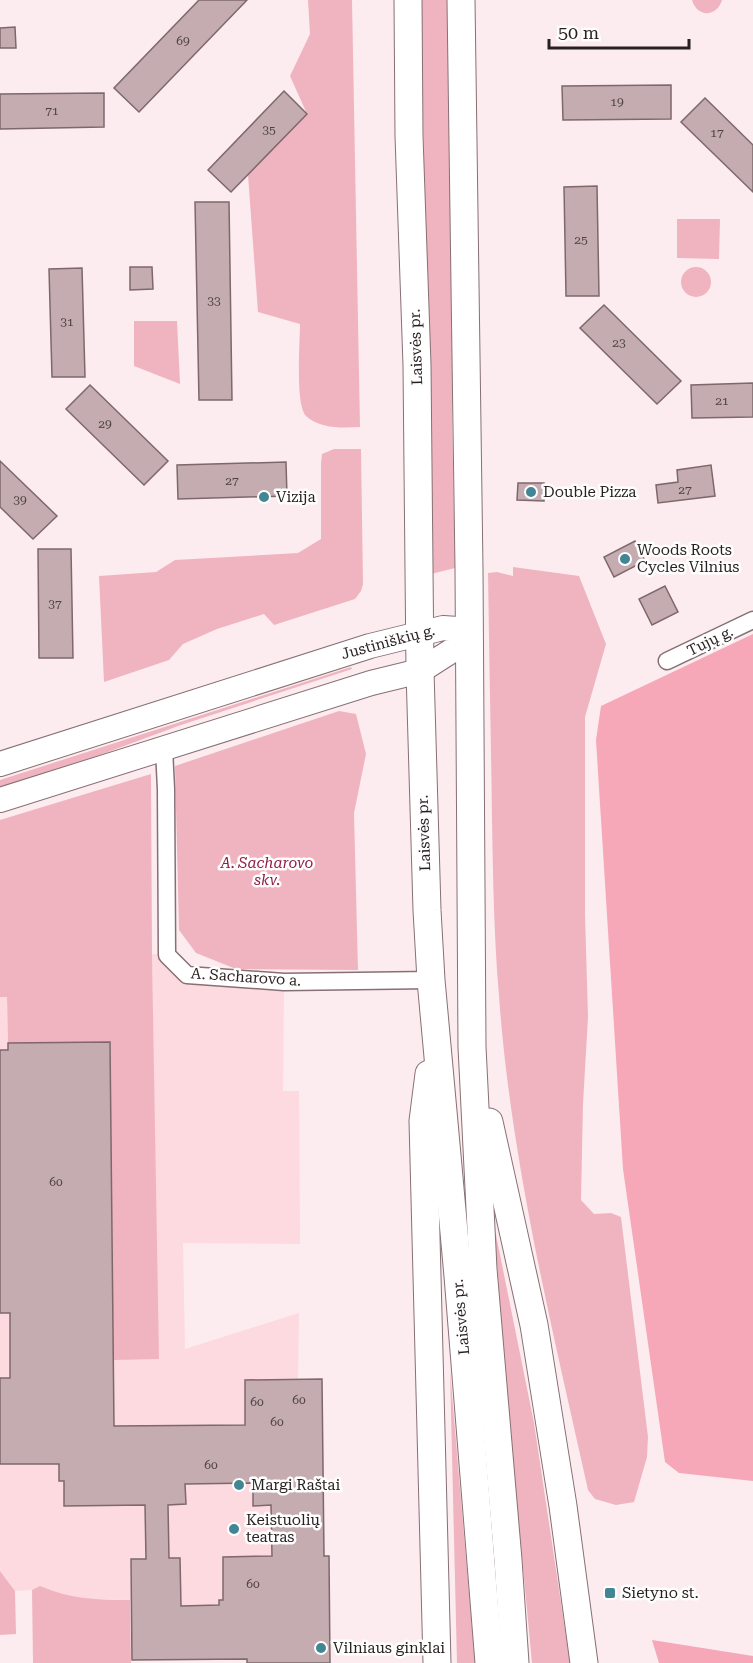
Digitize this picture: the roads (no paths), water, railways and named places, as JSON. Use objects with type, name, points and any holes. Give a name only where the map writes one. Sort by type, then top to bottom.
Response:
[{"type":"main road","name":"Laisvės pr.","points":[[408,0],[409,136],[417,365],[420,671],[427,910],[489,1663]]},
{"type":"main road","name":"Laisvės pr.","points":[[461,0],[470,634],[472,1047],[483,1269],[515,1663]]},
{"type":"main road","name":"Justiniškių g.","points":[[0,764],[370,645],[443,628],[458,629],[470,634],[456,648],[420,671],[371,683],[0,800]]},
{"type":"main road","points":[[436,1022],[423,1121],[437,1663]]},
{"type":"main road","name":"Laisvės pr.","points":[[472,1047],[534,1325],[585,1663]]},
{"type":"street","name":"Tujų g.","points":[[667,661],[753,620]]},
{"type":"street","name":"A. Sacharovo a.","points":[[164,749],[167,955],[187,975],[284,982],[431,980]]},
{"type":"place","name":"Double Pizza","points":[[531,492]]},
{"type":"place","name":"Vizija","points":[[264,497]]},
{"type":"place","name":"Woods Roots Cycles Vilnius","points":[[625,559]]},
{"type":"place","name":"Margi Raštai","points":[[239,1485]]},
{"type":"place","name":"Keistuolių teatras","points":[[234,1529]]},
{"type":"place","name":"Sietyno st.","points":[[610,1593]]},
{"type":"place","name":"Vilniaus ginklai","points":[[321,1648]]},
{"type":"park label","name":"A. Sacharovo skv.","points":[[267,872]]}]
